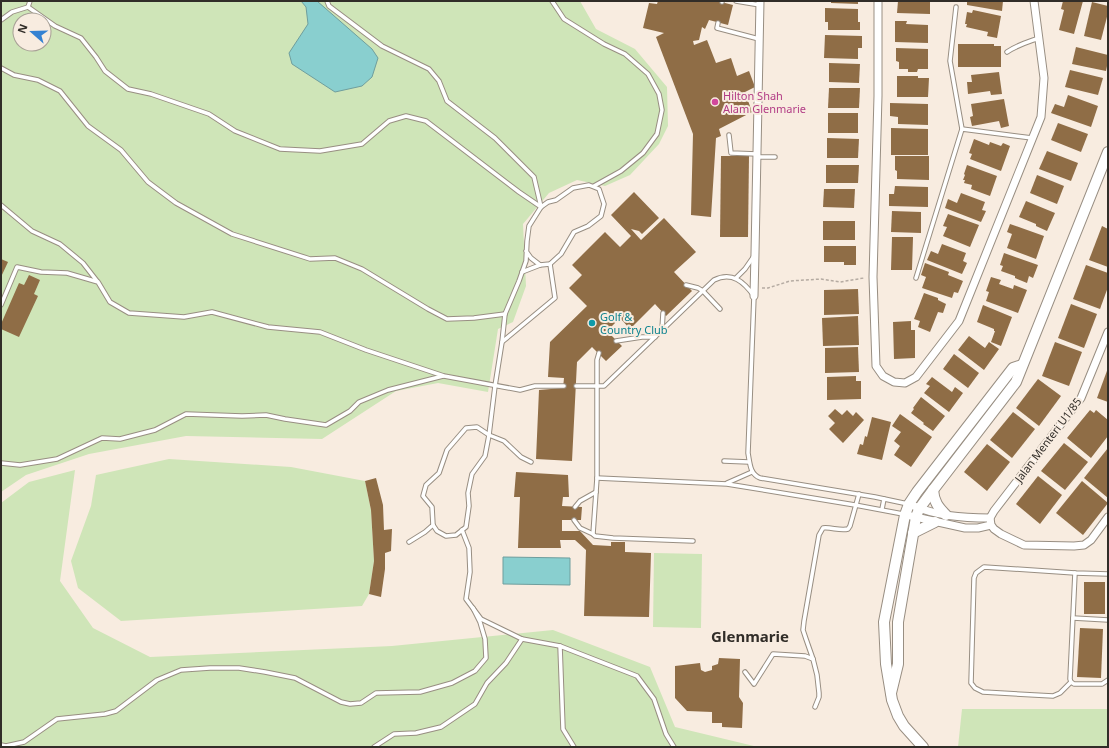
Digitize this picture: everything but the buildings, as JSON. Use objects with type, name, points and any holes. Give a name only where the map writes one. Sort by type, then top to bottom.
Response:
[{"type":"street","points":[[878,1],[878,96],[873,277],[876,366],[883,376],[894,382],[905,383],[916,377],[959,321],[1041,117],[1044,78],[1034,1]]},
{"type":"street","points":[[754,296],[760,3]]},
{"type":"street","points":[[891,693],[898,664],[898,622],[917,513],[1016,382],[1108,152]]},
{"type":"street","name":"Jalan Menteri U1/85","points":[[991,522],[994,511],[1081,398],[1108,332]]},
{"type":"street","points":[[923,747],[904,726],[898,716],[891,693],[886,664],[884,622],[905,515],[909,504],[917,492],[1013,368],[1022,365]]},
{"type":"street","points":[[933,490],[937,505],[946,516]]},
{"type":"street","points":[[909,504],[917,513],[935,522],[965,528],[978,528],[991,522]]},
{"type":"street","points":[[905,515],[917,513],[991,522]]},
{"type":"street","points":[[991,522],[994,529],[1001,534],[1024,545],[1074,546],[1084,545],[1091,540],[1108,517]]},
{"type":"street","points":[[913,533],[935,522]]},
{"type":"lane","points":[[28,7],[30,1]]},
{"type":"lane","points":[[327,1],[329,6],[382,46],[430,69],[439,81],[447,101],[495,138],[534,177],[541,206]]},
{"type":"lane","points":[[552,1],[564,18],[604,44],[625,54],[637,64],[648,74],[659,94],[662,110],[657,134],[642,152],[621,171],[594,186]]},
{"type":"lane","points":[[736,1],[760,3]]},
{"type":"lane","points":[[1,20],[12,12],[28,7]]},
{"type":"lane","points":[[28,7],[55,26],[81,38],[105,71],[128,89],[151,94],[209,114],[235,131],[280,149],[320,151],[362,144],[389,121],[406,116],[426,121],[519,192],[541,206]]},
{"type":"lane","points":[[916,278],[962,129],[950,61],[956,7]]},
{"type":"lane","points":[[718,23],[717,28],[760,39]]},
{"type":"lane","points":[[1007,52],[1022,44],[1039,38]]},
{"type":"lane","points":[[1,68],[14,75],[38,80],[60,91],[88,126],[121,150],[148,182],[176,203],[232,234],[310,259],[335,258],[362,269],[447,319],[474,318],[505,314]]},
{"type":"lane","points":[[962,129],[1032,138]]},
{"type":"lane","points":[[729,135],[731,153],[775,157]]},
{"type":"lane","points":[[522,272],[540,265],[550,264],[562,254],[574,232],[588,226],[601,216],[604,204],[599,189],[590,185],[573,188],[556,200],[541,206],[529,226],[526,261],[505,314],[490,435],[485,456],[472,474],[468,492],[469,506],[466,527],[456,535],[446,536],[436,531],[433,525],[432,507],[423,496],[424,491],[426,485],[439,473],[448,450],[466,428],[477,427],[490,435],[504,441],[521,457],[531,462]]},
{"type":"lane","points":[[1,205],[32,231],[60,244],[83,263],[98,282],[110,302],[130,313],[184,317],[212,312],[268,327],[320,332],[366,350],[444,376],[520,390],[535,386],[564,386]]},
{"type":"lane","points":[[526,251],[531,258],[540,265]]},
{"type":"lane","points":[[736,278],[756,253]]},
{"type":"lane","points":[[502,342],[555,298],[550,264]]},
{"type":"lane","points":[[1,305],[17,267],[41,272],[67,273],[98,282]]},
{"type":"lane","points":[[576,386],[604,386],[714,280],[726,277],[736,278],[746,285],[754,296],[748,454],[752,472],[755,476],[909,504]]},
{"type":"lane","points":[[686,285],[703,291],[720,309]]},
{"type":"lane","points":[[662,330],[663,313]]},
{"type":"lane","points":[[616,341],[630,338],[655,337]]},
{"type":"lane","points":[[593,534],[597,478],[598,353]]},
{"type":"lane","points":[[1,463],[20,465],[57,459],[102,438],[120,439],[155,430],[186,414],[242,416],[266,415],[304,423],[326,425],[350,411],[359,402],[388,390],[444,376]]},
{"type":"lane","points":[[724,461],[749,462]]},
{"type":"lane","points":[[727,484],[752,472]]},
{"type":"lane","points":[[597,478],[727,484],[856,505],[905,515]]},
{"type":"lane","points":[[575,507],[580,501],[596,492]]},
{"type":"lane","points":[[815,707],[819,697],[817,675],[803,630],[819,534],[823,528],[848,529],[859,494]]},
{"type":"lane","points":[[882,510],[884,499]]},
{"type":"lane","points":[[574,520],[580,528],[595,536],[693,541]]},
{"type":"lane","points":[[409,542],[433,525]]},
{"type":"lane","points":[[462,530],[469,548],[470,572],[466,599],[482,619],[522,639],[560,646],[637,676],[654,699],[666,734],[674,747]]},
{"type":"lane","points":[[1071,682],[1060,694],[1053,696],[983,692],[975,688],[971,682],[974,578],[976,573],[984,567],[1108,574]]},
{"type":"lane","points":[[1071,682],[1075,573]]},
{"type":"lane","points":[[1,745],[6,746],[24,742],[57,719],[106,714],[116,711],[158,680],[182,670],[239,668],[288,676],[295,678],[341,702],[350,704],[361,703],[376,694],[420,692],[452,684],[475,671],[486,658],[485,639],[480,622],[473,608]]},
{"type":"lane","points":[[1073,618],[1108,620]]},
{"type":"lane","points":[[374,747],[394,734],[416,733],[441,727],[475,704],[486,683],[506,664],[522,639]]},
{"type":"lane","points":[[560,646],[564,729],[574,747]]},
{"type":"lane","points":[[745,672],[754,684],[773,654],[805,656],[813,659]]},
{"type":"lane","points":[[1071,682],[1074,684],[1102,684],[1108,680]]},
{"type":"path","points":[[754,288],[768,288],[790,281],[821,280],[840,282],[873,277]]},
{"type":"green space","points":[[1,1],[580,1],[596,29],[635,49],[667,87],[668,126],[659,144],[630,175],[605,186],[577,180],[549,193],[523,224],[526,286],[513,322],[498,329],[488,392],[438,383],[396,391],[322,439],[186,436],[89,454],[26,475],[1,492]]},
{"type":"green space","points":[[169,459],[291,467],[365,481],[371,510],[374,561],[369,594],[362,606],[121,621],[78,588],[71,561],[91,506],[96,475]]},
{"type":"green space","points":[[75,470],[60,581],[93,628],[150,657],[392,646],[553,630],[650,667],[675,727],[758,747],[1,747],[1,503],[29,482]]},
{"type":"green space","points":[[654,553],[702,554],[701,628],[653,627]]},
{"type":"green space","points":[[962,709],[1108,709],[1108,747],[958,747]]},
{"type":"water","points":[[301,1],[317,1],[372,49],[378,58],[372,77],[362,86],[335,92],[292,64],[289,53],[308,24],[306,7]]},
{"type":"water","points":[[503,557],[570,558],[570,585],[503,584]]},
{"type":"place","name":"Hilton Shah Alam Glenmarie","points":[[715,102]]},
{"type":"place","name":"Golf & Country Club","points":[[592,323]]},
{"type":"district","name":"Glenmarie","points":[[750,637]]}]
